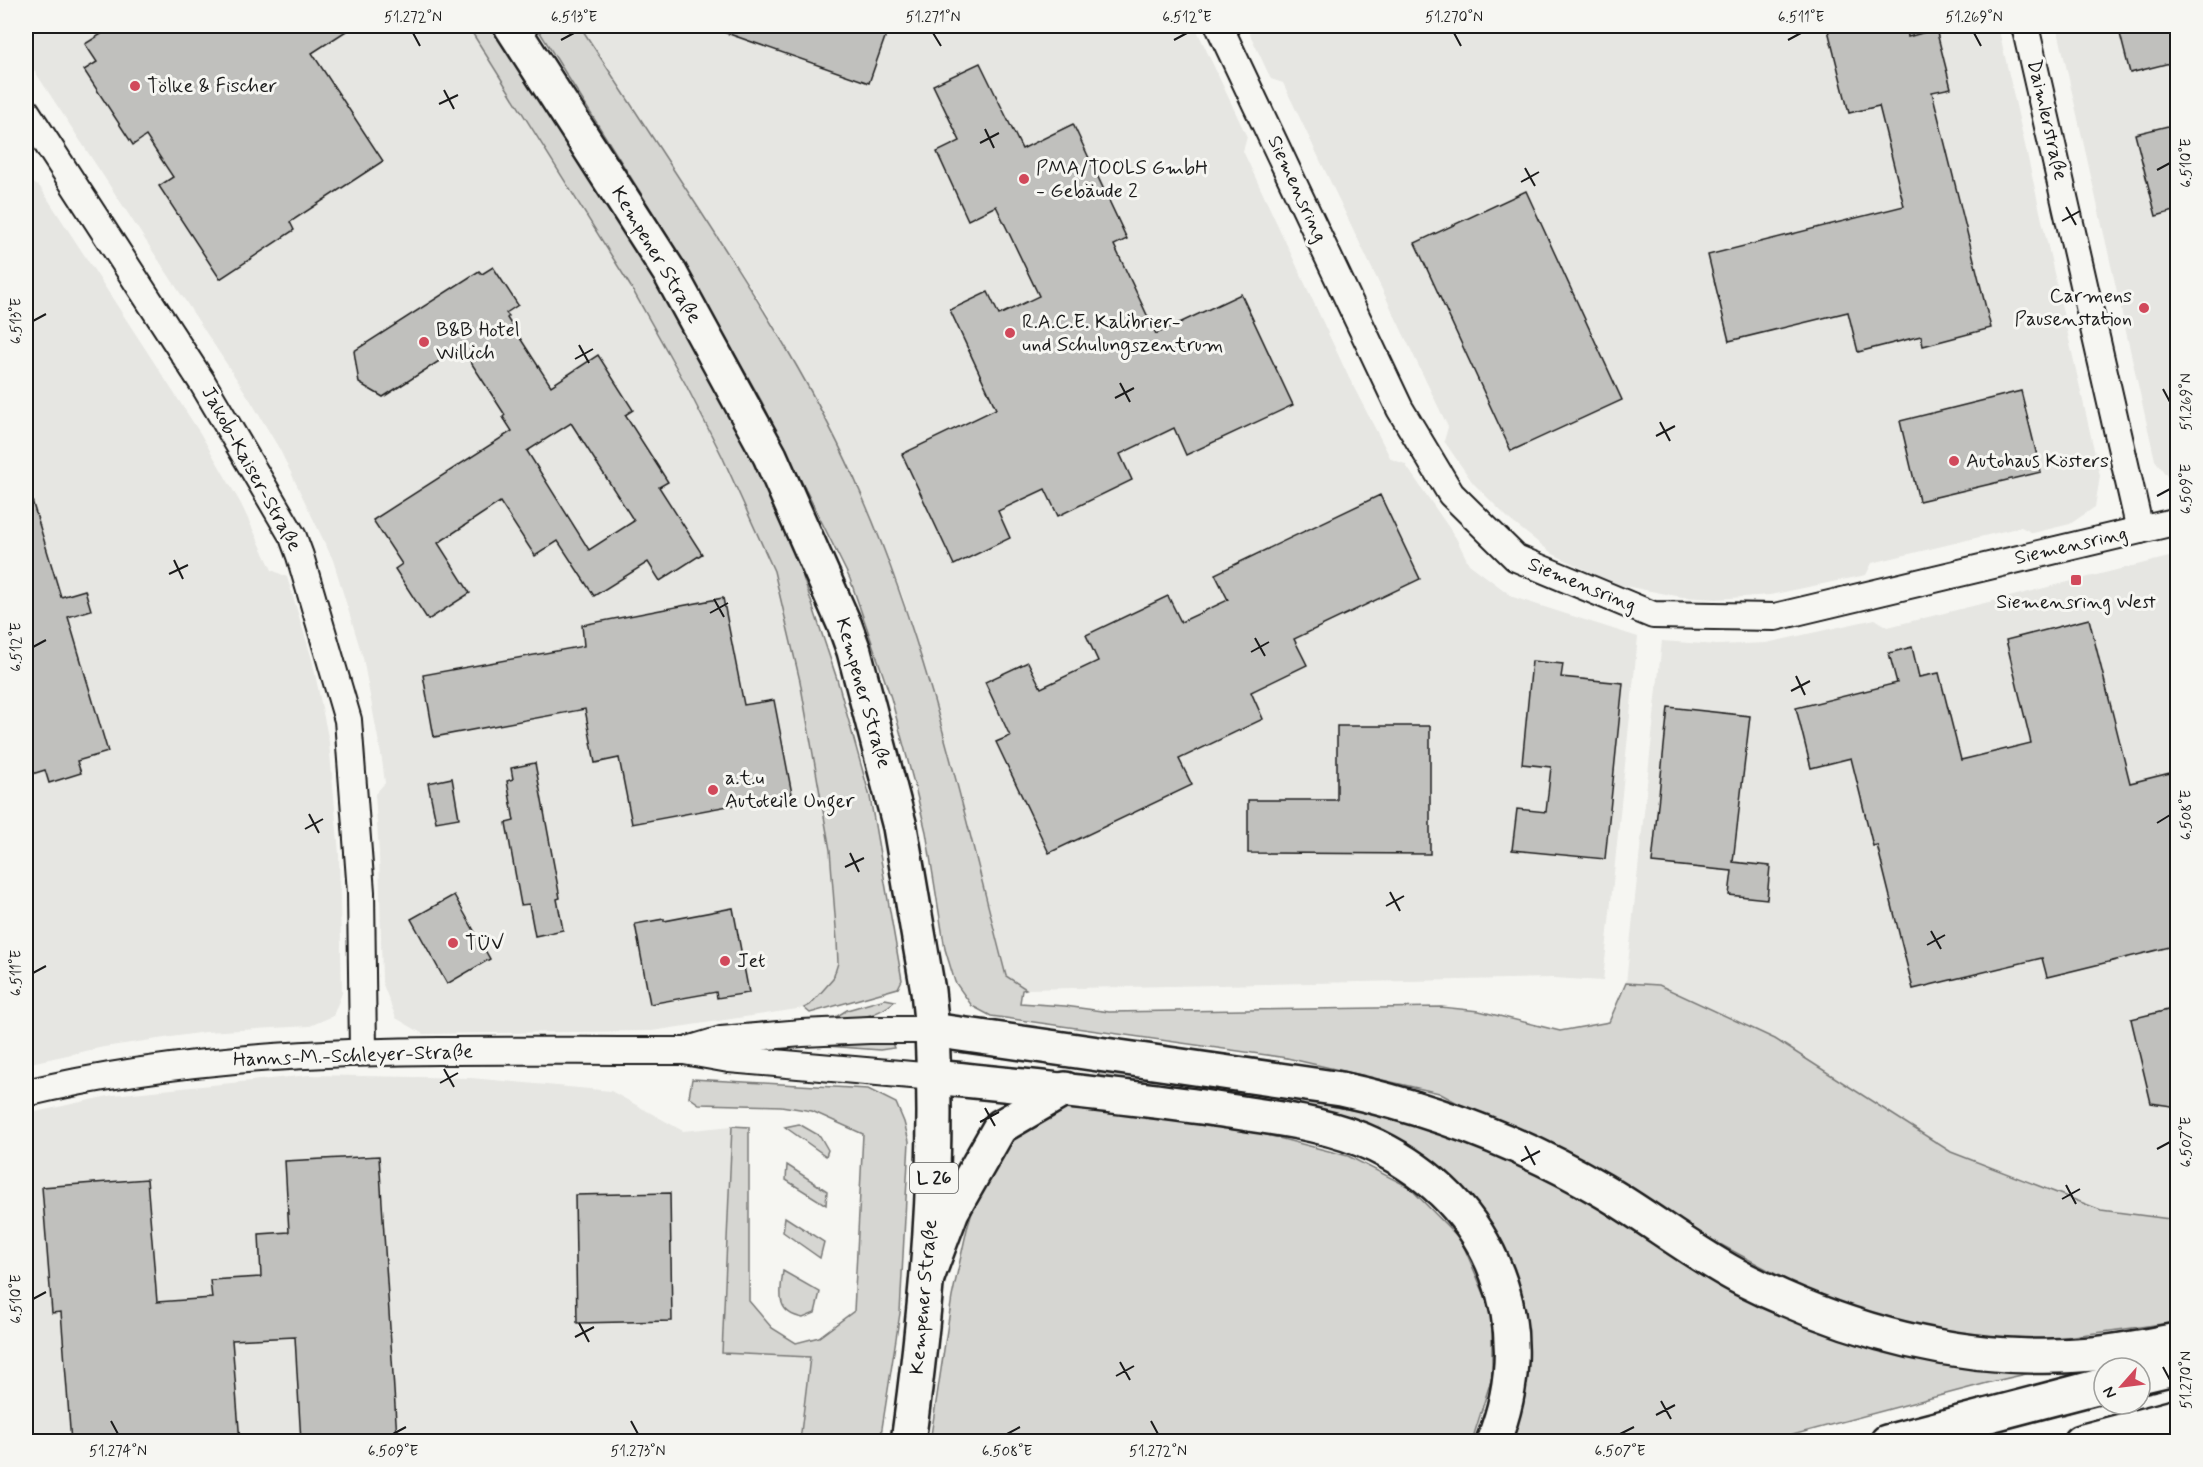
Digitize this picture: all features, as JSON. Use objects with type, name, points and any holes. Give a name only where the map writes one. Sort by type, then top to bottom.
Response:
[{"type":"main road","name":"Kempener Straße","points":[[511,26],[670,273],[770,456],[854,651],[900,827],[928,991],[932,1030],[935,1170],[927,1278],[908,1442]]},
{"type":"main road","points":[[932,1030],[1341,1089],[1441,1115],[1492,1135],[1564,1168],[1624,1203],[1703,1256],[1741,1278],[1812,1311],[1881,1335],[1941,1347],[2034,1356],[2094,1354],[2178,1340]]},
{"type":"main road","points":[[934,1077],[1065,1089],[1206,1108],[1313,1126],[1376,1146],[1432,1182],[1469,1220],[1496,1270],[1506,1301],[1511,1331],[1510,1378],[1505,1406],[1493,1442]]},
{"type":"main road","points":[[927,1278],[952,1211],[1000,1127],[1065,1089]]},
{"type":"main road","points":[[2152,1373],[2178,1367]]},
{"type":"main road","points":[[1887,1442],[2092,1388]]},
{"type":"main road","points":[[2080,1442],[2177,1416]]},
{"type":"main road","points":[[2132,1442],[2177,1416]]},
{"type":"street","name":"Siemensring","points":[[1220,26],[1400,410],[1451,494],[1516,558],[1653,615],[1775,617],[2178,521]]},
{"type":"street","name":"Daimlerstraße","points":[[2025,26],[2140,530]]},
{"type":"street","name":"Jakob-Kaiser-Straße","points":[[29,124],[202,382],[293,537],[300,556],[348,720],[361,892],[363,1052]]},
{"type":"street","name":"Hanns-M.-Schleyer-Straße","points":[[684,1051],[721,1040],[802,1033],[932,1030]]},
{"type":"street","name":"Hanns-M.-Schleyer-Straße","points":[[26,1093],[120,1073],[177,1065],[249,1058],[363,1052],[684,1051],[729,1059],[934,1077]]},
{"type":"shaded area","points":[[26,26],[468,26],[631,287],[686,385],[722,456],[774,571],[800,681],[830,850],[838,963],[833,979],[810,1005],[804,1008],[652,1031],[423,1034],[396,1018],[382,982],[375,794],[385,783],[382,760],[363,658],[333,560],[280,450],[249,398],[26,58]]},
{"type":"shaded area","points":[[468,26],[497,26],[651,273],[709,372],[767,488],[799,565],[837,679],[870,797],[902,980],[898,988],[810,1013],[804,1008],[810,1005],[833,979],[838,963],[837,941],[830,850],[800,681],[774,571],[722,456],[686,385],[631,287]]},
{"type":"shaded area","points":[[536,26],[580,26],[745,281],[788,350],[827,422],[862,496],[907,613],[960,794],[1006,976],[1026,989],[1022,990],[1020,1003],[1109,1012],[1441,1007],[1479,1011],[1560,1031],[1609,1022],[1626,983],[1659,985],[1775,1039],[1951,1152],[2101,1210],[2177,1220],[2177,1322],[2014,1344],[1911,1325],[1839,1308],[1439,1093],[1287,1058],[991,1016],[972,1006],[955,982],[945,949],[926,832],[916,791],[891,698],[850,579],[762,402],[675,248]]},
{"type":"shaded area","points":[[580,26],[1195,26],[1247,137],[1243,151],[1349,378],[1391,459],[1405,464],[1456,538],[1469,564],[1513,597],[1638,637],[1603,981],[1553,978],[1026,989],[1006,976],[934,701],[903,597],[862,495],[814,396],[763,306]]},
{"type":"shaded area","points":[[1246,26],[1998,26],[2100,476],[2095,507],[2070,524],[2033,533],[2021,527],[1872,563],[1866,575],[1770,595],[1717,599],[1682,597],[1614,584],[1553,554],[1511,521],[1473,483],[1444,441],[1448,427],[1283,83],[1271,79]]},
{"type":"shaded area","points":[[2057,26],[2177,26],[2177,488],[2155,460]]},
{"type":"shaded area","points":[[26,179],[40,187],[200,433],[241,504],[272,570],[287,577],[312,659],[329,742],[339,853],[342,993],[333,1016],[310,1026],[205,1032],[104,1047],[26,1064]]},
{"type":"shaded area","points":[[2177,555],[2177,1220],[2101,1210],[1951,1152],[1775,1039],[1659,985],[1626,983],[1662,641],[1717,645],[1766,643],[1875,619],[1888,627]]},
{"type":"shaded area","points":[[885,999],[895,1001],[873,1014],[831,1020],[847,1010]]},
{"type":"shaded area","points":[[892,1043],[894,1048],[880,1050],[814,1045]]},
{"type":"shaded area","points":[[1100,1070],[1166,1077],[1370,1113],[1468,1137],[1568,1179],[1741,1288],[2031,1369],[2030,1373],[1770,1441],[1502,1441],[1516,1303],[1419,1162],[1096,1083]]},
{"type":"shaded area","points":[[309,1075],[471,1078],[611,1091],[683,1131],[732,1126],[722,1353],[810,1357],[800,1441],[26,1441],[26,1114],[113,1095]]},
{"type":"shaded area","points":[[692,1079],[868,1089],[896,1103],[909,1141],[900,1313],[880,1441],[800,1441],[810,1357],[722,1353],[732,1126],[749,1127],[749,1301],[772,1328],[796,1343],[819,1337],[854,1311],[863,1134],[812,1111],[781,1106],[699,1104],[689,1097]]},
{"type":"shaded area","points":[[1071,1108],[1174,1120],[1263,1134],[1348,1156],[1409,1187],[1461,1240],[1492,1312],[1492,1377],[1472,1441],[930,1442],[952,1297],[967,1229],[988,1161],[1001,1141],[1050,1110]]},
{"type":"shaded area","points":[[799,1124],[820,1136],[828,1150],[826,1156],[785,1127]]},
{"type":"shaded area","points":[[787,1165],[827,1191],[826,1205],[786,1180]]},
{"type":"shaded area","points":[[785,1217],[824,1242],[820,1258],[783,1232]]},
{"type":"shaded area","points":[[783,1271],[820,1292],[815,1313],[803,1318],[788,1312],[784,1307],[781,1301]]},
{"type":"building","points":[[114,26],[354,26],[312,53],[383,161],[290,222],[294,230],[220,279],[159,186],[173,177],[146,136],[133,145],[84,70],[97,62],[85,44]]},
{"type":"building","points":[[716,26],[889,26],[869,83],[715,29]]},
{"type":"building","points":[[1827,26],[1907,26],[1908,37],[1936,29],[1951,88],[1932,92],[1991,328],[1923,346],[1921,336],[1858,352],[1848,312],[1729,341],[1708,255],[1904,206],[1879,106],[1849,113]]},
{"type":"building","points":[[2118,26],[2178,26],[2178,61],[2130,73]]},
{"type":"building","points":[[980,63],[1022,149],[1073,124],[1127,239],[1114,245],[1156,334],[1241,294],[1293,405],[1186,455],[1174,428],[1120,454],[1132,480],[1058,516],[1045,489],[998,511],[1010,538],[954,565],[902,454],[996,409],[950,310],[988,292],[999,315],[1039,296],[996,206],[968,220],[937,152],[960,141],[933,85]]},
{"type":"building","points":[[2178,125],[2178,210],[2156,216],[2135,134]]},
{"type":"building","points":[[1526,191],[1622,400],[1511,451],[1415,243]]},
{"type":"building","points":[[493,267],[518,305],[506,313],[509,316],[507,318],[551,386],[598,355],[633,410],[625,415],[668,482],[659,487],[702,554],[660,581],[648,562],[594,596],[558,541],[535,556],[500,502],[438,543],[470,593],[428,620],[395,569],[402,564],[373,520],[512,431],[503,417],[505,415],[461,347],[383,397],[359,383],[354,351],[479,271],[482,274]],"holes":[[[571,423],[634,521],[589,550],[527,451]]]},
{"type":"building","points":[[2021,391],[2041,472],[1919,501],[1900,421]]},
{"type":"building","points":[[1380,495],[1420,579],[1294,639],[1307,665],[1251,692],[1263,719],[1179,759],[1192,785],[1049,853],[996,742],[1010,736],[985,682],[1028,662],[1041,688],[1098,661],[1086,635],[1168,596],[1181,622],[1228,600],[1215,574]]},
{"type":"building","points":[[31,497],[61,597],[85,590],[91,610],[68,617],[108,752],[77,761],[81,773],[49,783],[45,770],[26,776],[26,498]]},
{"type":"building","points":[[723,598],[744,705],[774,700],[792,794],[632,824],[619,758],[595,763],[585,709],[434,737],[423,675],[584,646],[582,625]]},
{"type":"building","points":[[2089,619],[2130,783],[2170,773],[2178,802],[2178,945],[2047,977],[2042,958],[1913,989],[1877,845],[1873,846],[1851,758],[1811,768],[1796,708],[1897,683],[1889,653],[1912,647],[1919,677],[1939,673],[1961,760],[2031,743],[2006,640]]},
{"type":"building","points":[[1532,661],[1563,664],[1561,677],[1623,683],[1605,859],[1512,850],[1517,809],[1546,812],[1551,767],[1522,764]]},
{"type":"building","points":[[1668,707],[1750,716],[1733,862],[1770,866],[1767,899],[1729,895],[1732,871],[1652,863]]},
{"type":"building","points":[[1337,726],[1430,726],[1430,854],[1248,853],[1248,800],[1337,800]]},
{"type":"building","points":[[535,763],[560,898],[557,899],[563,930],[535,936],[529,904],[521,905],[506,823],[514,821],[507,781],[513,779],[511,768]]},
{"type":"building","points":[[452,778],[459,818],[436,822],[428,783]]},
{"type":"building","points":[[454,895],[490,959],[447,984],[411,919]]},
{"type":"building","points":[[733,908],[749,993],[717,998],[716,992],[650,1004],[635,924]]},
{"type":"building","points":[[2172,1009],[2178,1030],[2178,1107],[2151,1103],[2131,1019]]},
{"type":"building","points":[[379,1156],[397,1437],[301,1442],[295,1337],[232,1340],[240,1442],[71,1442],[61,1312],[52,1313],[42,1187],[147,1179],[157,1302],[212,1298],[210,1280],[261,1277],[259,1234],[289,1232],[285,1161]]},
{"type":"building","points":[[670,1193],[672,1321],[577,1323],[575,1195]]},
{"type":"place","name":"Tölke & Fischer","points":[[135,86]]},
{"type":"place","name":"PMA/TOOLS GmbH - Gebäude 2","points":[[1024,179]]},
{"type":"place","name":"Carmens Pausenstation","points":[[2144,308]]},
{"type":"place","name":"R.A.C.E. Kalibrier- und Schulungszentrum","points":[[1010,333]]},
{"type":"place","name":"B&B Hotel Willich","points":[[424,342]]},
{"type":"place","name":"Autohaus Kösters","points":[[1954,461]]},
{"type":"place","name":"Siemensring West","points":[[2076,580]]},
{"type":"place","name":"a.t.u Autoteile Unger","points":[[713,790]]},
{"type":"place","name":"TÜV","points":[[453,943]]},
{"type":"place","name":"Jet","points":[[725,961]]}]
